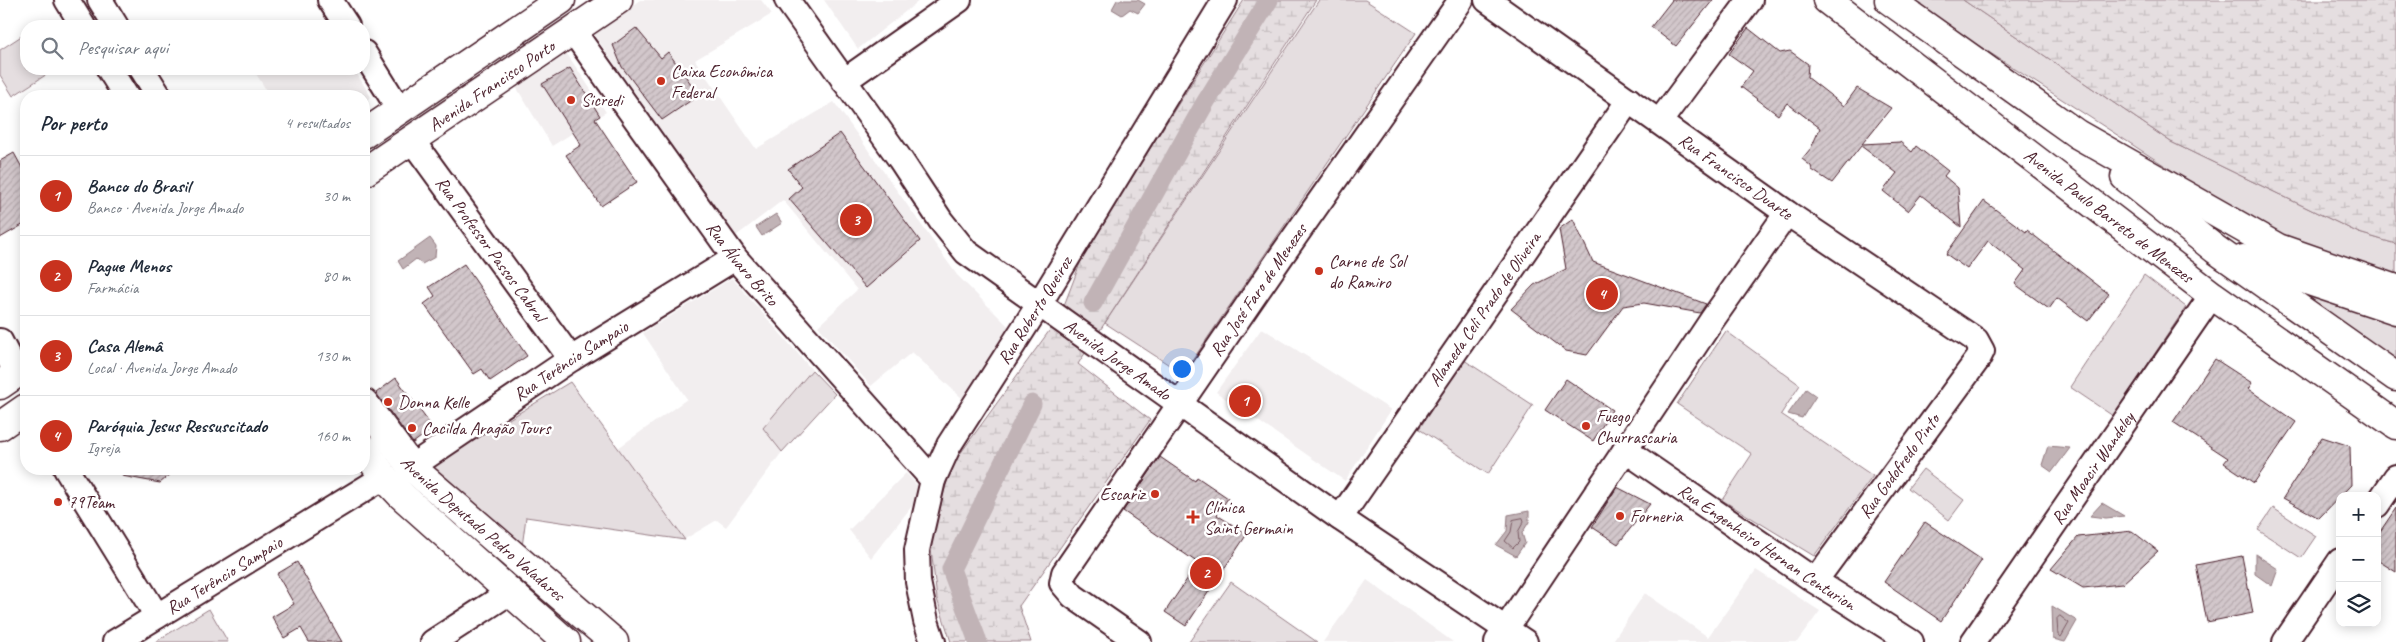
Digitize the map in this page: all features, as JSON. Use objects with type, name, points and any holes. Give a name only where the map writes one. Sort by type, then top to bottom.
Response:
[{"type":"main road","name":"Avenida Francisco Porto","points":[[370,130],[561,0]]},
{"type":"main road","name":"Avenida Francisco Porto","points":[[370,168],[618,0]]},
{"type":"main road","name":"Avenida Paulo Barreto de Menezes","points":[[1827,0],[2212,295],[2389,415]]},
{"type":"main road","points":[[1888,0],[2077,134],[2278,248],[2396,289]]},
{"type":"main road","points":[[2077,134],[2107,162],[2215,249],[2396,377]]},
{"type":"main road","points":[[2215,249],[2396,310]]},
{"type":"main road","name":"Avenida Deputado Pedro Valadares","points":[[370,411],[411,467],[614,642]]},
{"type":"main road","points":[[0,426],[20,412]]},
{"type":"main road","name":"Avenida Deputado Pedro Valadares","points":[[370,457],[384,477],[566,642]]},
{"type":"street","points":[[67,0],[79,20]]},
{"type":"street","points":[[100,0],[112,20]]},
{"type":"street","points":[[330,0],[343,20]]},
{"type":"street","name":"Avenida Jorge Amado","points":[[787,0],[900,159],[941,221],[966,252],[1038,306],[1180,404],[1509,638]]},
{"type":"street","points":[[844,81],[959,0]]},
{"type":"street","name":"Rua Roberto Queiroz","points":[[933,642],[926,621],[918,582],[917,550],[933,480],[949,445],[1038,306],[1225,0]]},
{"type":"street","name":"Rua José Faro de Menezes","points":[[1139,642],[1073,596],[1062,583],[1068,566],[1461,0]]},
{"type":"street","name":"Rua Francisco Duarte","points":[[1487,0],[1787,213],[1976,340],[1982,351]]},
{"type":"street","points":[[1660,121],[1750,0]]},
{"type":"street","name":"Rua Álvaro Brito","points":[[573,31],[735,258],[933,480]]},
{"type":"street","points":[[370,63],[399,109]]},
{"type":"street","points":[[113,75],[122,90]]},
{"type":"street","points":[[146,75],[155,90]]},
{"type":"street","name":"Alameda Celi Prado de Oliveira","points":[[1340,518],[1628,100]]},
{"type":"street","name":"Rua Professor Passos Cabral","points":[[411,139],[571,359]]},
{"type":"street","points":[[1509,638],[1625,450],[1712,320],[1787,213]]},
{"type":"street","name":"Rua Terêncio Sampaio","points":[[411,467],[571,359],[735,258]]},
{"type":"street","name":"Rua Moacir Wandeley","points":[[1972,642],[2212,295]]},
{"type":"street","points":[[0,341],[14,375]]},
{"type":"street","name":"Rua Godofredo Pinto","points":[[1815,581],[1982,351]]},
{"type":"street","name":"Rua Engenheiro Hernan Centurion","points":[[1625,450],[1815,581],[1911,642]]},
{"type":"street","points":[[70,475],[157,616]]},
{"type":"street","name":"Rua Terêncio Sampaio","points":[[115,642],[384,477]]},
{"type":"street","points":[[2381,499],[2396,477]]},
{"type":"street","points":[[2285,642],[2336,567]]},
{"type":"street","points":[[433,642],[510,592]]},
{"type":"shaded area","points":[[640,0],[761,0],[772,14],[695,60],[756,149],[834,102],[957,275],[1010,328],[964,400],[912,352],[871,386],[818,326],[857,290],[783,200],[736,236],[593,33]]},
{"type":"shaded area","points":[[824,0],[920,0],[858,49]]},
{"type":"shaded area","points":[[565,51],[606,112],[552,146],[515,85]]},
{"type":"shaded area","points":[[257,75],[358,75],[367,90],[266,90]]},
{"type":"shaded area","points":[[732,278],[812,370],[763,428],[782,452],[726,527],[717,520],[685,539],[618,448],[687,399],[643,333]]},
{"type":"shaded area","points":[[1262,328],[1391,410],[1345,481],[1216,392]]},
{"type":"shaded area","points":[[906,473],[923,492],[871,558],[849,530]]},
{"type":"shaded area","points":[[1756,570],[1820,611],[1797,642],[1612,642],[1645,593],[1708,637]]},
{"type":"shaded area","points":[[1367,580],[1453,642],[1323,642]]},
{"type":"green space","points":[[1244,0],[1316,0],[1078,364],[1150,420],[1019,606],[1031,642],[951,642],[937,599],[930,540],[952,465],[1060,316],[1084,253]]},
{"type":"green space","points":[[1319,0],[1365,0],[1416,33],[1183,374],[1105,323]]},
{"type":"green space","points":[[1908,0],[1963,0],[2171,142],[2359,233],[2396,244],[2396,274],[2284,235],[2218,200]]},
{"type":"green space","points":[[1963,0],[2396,0],[2396,244],[2359,233],[2171,142]]},
{"type":"green space","points":[[20,37],[20,75],[46,75],[13,96],[0,75],[0,50]]},
{"type":"green space","points":[[2144,275],[2186,307],[2113,416],[2070,387]]},
{"type":"green space","points":[[2294,289],[2396,320],[2396,359]]},
{"type":"green space","points":[[1726,331],[1800,385],[1781,414],[1873,476],[1814,556],[1722,500],[1752,454],[1677,404]]},
{"type":"green space","points":[[1464,360],[1533,405],[1488,474],[1419,429]]},
{"type":"green space","points":[[812,370],[835,394],[782,452],[763,428]]},
{"type":"green space","points":[[570,382],[685,540],[526,517],[522,547],[430,467]]},
{"type":"green space","points":[[1923,469],[1964,500],[1949,520],[1908,488]]},
{"type":"green space","points":[[2273,508],[2316,536],[2301,558],[2258,530]]},
{"type":"green space","points":[[1231,582],[1317,642],[1189,642]]},
{"type":"green space","points":[[209,609],[228,642],[155,642]]},
{"type":"water","points":[[1117,0],[1138,0],[1145,4],[1138,13],[1130,9],[1122,15],[1112,9]]},
{"type":"water","points":[[776,214],[782,223],[762,236],[756,227]]},
{"type":"water","points":[[430,238],[436,246],[435,257],[422,264],[416,259],[403,269],[398,261]]},
{"type":"water","points":[[1806,389],[1816,396],[1802,418],[1788,414]]},
{"type":"water","points":[[2048,446],[2070,448],[2052,472],[2042,465]]},
{"type":"water","points":[[2102,503],[2124,516],[2106,518],[2090,516]]},
{"type":"water","points":[[1529,511],[1529,522],[1522,533],[1525,543],[1516,556],[1496,545],[1507,531],[1508,515]]},
{"type":"water","points":[[2255,554],[2278,569],[2272,586],[2255,574]]},
{"type":"water","points":[[2052,606],[2077,621],[2065,642],[2053,639]]},
{"type":"building","points":[[1672,0],[1713,0],[1676,46],[1651,27]]},
{"type":"building","name":"Caixa Econômica Federal","points":[[636,28],[661,58],[668,52],[699,95],[662,120],[622,67],[613,45]]},
{"type":"building","points":[[1748,28],[1780,53],[1790,51],[1808,64],[1807,77],[1844,106],[1857,88],[1891,108],[1862,144],[1900,142],[1912,152],[1916,146],[1948,171],[1944,176],[1958,188],[1961,227],[1921,195],[1908,211],[1883,191],[1897,173],[1861,146],[1832,183],[1812,170],[1811,166],[1802,159],[1811,148],[1820,128],[1787,103],[1778,115],[1741,87],[1753,71],[1729,54]]},
{"type":"building","points":[[570,68],[600,116],[595,119],[637,182],[601,206],[566,155],[581,145],[542,84]]},
{"type":"building","points":[[840,133],[920,241],[866,288],[789,199],[802,187],[788,169]]},
{"type":"building","points":[[14,153],[20,164],[20,226],[0,238],[0,161]]},
{"type":"building","points":[[1984,201],[2026,232],[2027,230],[2109,294],[2088,321],[2057,298],[2049,309],[2015,284],[2025,270],[1988,241],[1967,269],[1946,254]]},
{"type":"building","points":[[1573,219],[1593,262],[1706,304],[1700,313],[1644,303],[1623,306],[1587,355],[1566,351],[1511,309],[1534,285],[1566,269],[1559,229]]},
{"type":"building","points":[[464,264],[527,356],[490,381],[482,369],[474,374],[424,304],[435,296],[429,287]]},
{"type":"building","points":[[2215,359],[2252,383],[2248,389],[2296,422],[2254,483],[2224,463],[2228,458],[2173,422]]},
{"type":"building","points":[[396,378],[433,428],[413,443],[376,393]]},
{"type":"building","name":"Fuego Churrascaria","points":[[1566,379],[1612,410],[1593,441],[1545,410]]},
{"type":"building","points":[[2322,437],[2350,446],[2351,485],[2344,492],[2336,492],[2336,500],[2319,518],[2283,498]]},
{"type":"building","points":[[1160,457],[1195,481],[1197,477],[1228,498],[1217,515],[1247,534],[1186,626],[1165,612],[1198,563],[1123,511]]},
{"type":"building","points":[[122,475],[170,475],[160,483]]},
{"type":"building","name":"Forneria","points":[[1617,487],[1650,504],[1618,544],[1592,527]]},
{"type":"building","points":[[2396,508],[2396,572],[2381,563],[2381,530]]},
{"type":"building","points":[[1925,522],[1982,560],[1941,621],[1884,582]]},
{"type":"building","points":[[2132,531],[2158,551],[2122,584],[2083,588],[2051,569],[2078,537]]},
{"type":"building","points":[[2242,556],[2253,613],[2207,622],[2196,565]]},
{"type":"building","points":[[297,562],[342,642],[309,642],[301,628],[284,638],[272,617],[294,604],[277,574]]},
{"type":"waterway","points":[[1093,303],[1205,103],[1269,0]]},
{"type":"waterway","points":[[978,642],[951,569],[1032,404]]},
{"type":"place","name":"Caixa Econômica Federal","points":[[661,81]]},
{"type":"place","name":"Sicredi","points":[[571,100]]},
{"type":"place","name":"Casa Alemâ","points":[[856,220]]},
{"type":"place","name":"Carne de Sol do Ramiro","points":[[1319,271]]},
{"type":"place","name":"Paróquia Jesus Ressuscitado","points":[[1602,294]]},
{"type":"place","name":"Banco do Brasil","points":[[1245,401]]},
{"type":"place","name":"Donna Kelle","points":[[388,402]]},
{"type":"place","name":"Fuego Churrascaria","points":[[1586,426]]},
{"type":"place","name":"Cacilda Aragão Tours","points":[[412,428]]},
{"type":"place","name":"Escariz","points":[[1155,494]]},
{"type":"place","name":"79Team","points":[[58,502]]},
{"type":"place","name":"Forneria","points":[[1620,516]]},
{"type":"place","name":"Clínica Saint Germain","points":[[1193,517]]},
{"type":"place","name":"Pague Menos","points":[[1206,573]]}]
